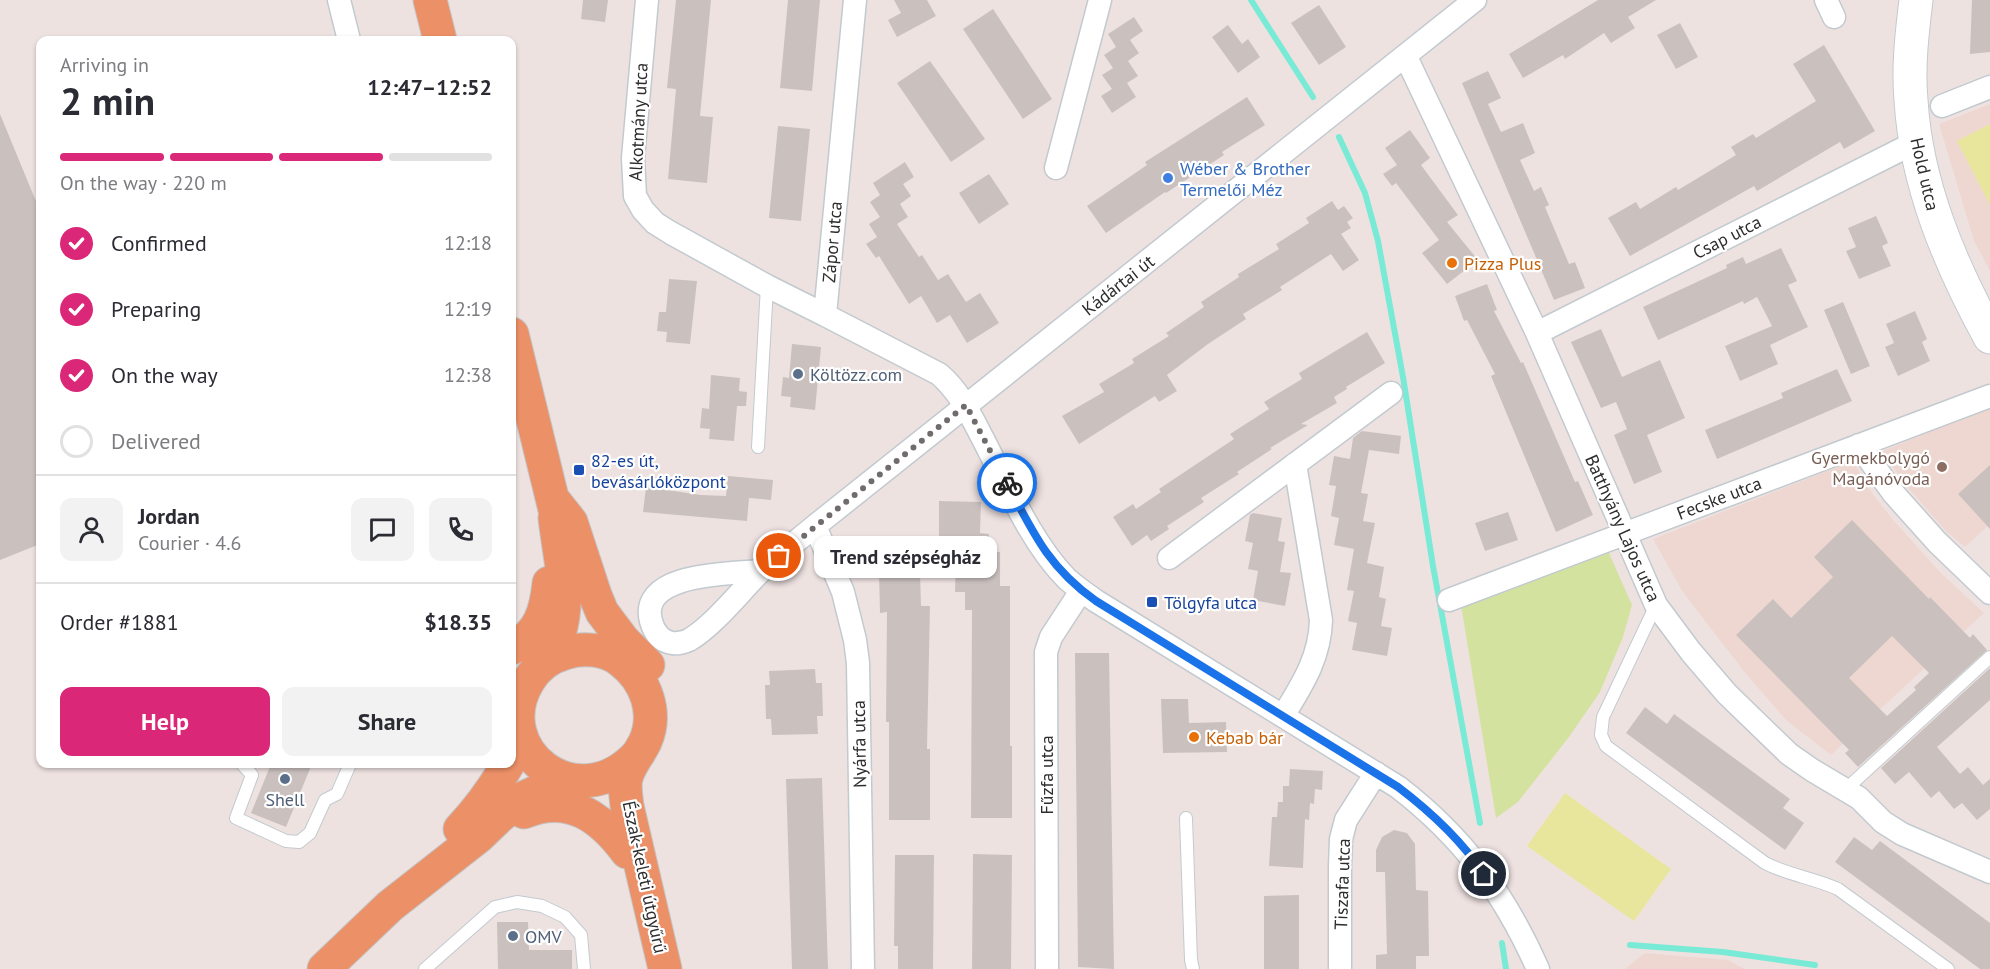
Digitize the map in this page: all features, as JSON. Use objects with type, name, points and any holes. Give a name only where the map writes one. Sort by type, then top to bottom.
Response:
[{"type":"main road","points":[[430,0],[439,36]]},
{"type":"main road","points":[[516,350],[552,498],[580,591],[594,625],[618,659],[636,675],[647,696],[650,726],[646,740],[645,766]]},
{"type":"main road","points":[[516,646],[526,640],[533,632],[548,602],[550,580],[546,522],[552,498]]},
{"type":"main road","points":[[516,724],[519,703],[529,671],[558,637],[564,612],[565,595],[552,498]]},
{"type":"main road","points":[[552,498],[571,522],[602,612],[623,640],[646,662],[662,690],[665,707],[664,724],[645,766]]},
{"type":"main road","points":[[529,671],[557,655],[580,650],[604,652],[618,659]]},
{"type":"main road","points":[[516,740],[547,770],[560,777],[582,781]]},
{"type":"main road","points":[[324,969],[390,906],[401,890],[476,826],[500,816],[523,798],[543,789],[603,779],[645,766]]},
{"type":"main road","name":"Észak-keleti útgyűrű","points":[[645,766],[626,779],[627,806],[665,969]]},
{"type":"main road","points":[[476,826],[502,768]]},
{"type":"main road","name":"Észak-keleti útgyűrű","points":[[582,781],[602,798],[619,827],[655,954],[665,969]]},
{"type":"main road","points":[[476,826],[554,804],[581,811],[596,819],[609,830],[627,852]]},
{"type":"street","points":[[339,0],[348,36]]},
{"type":"street","name":"Alkotmány utca","points":[[647,0],[633,158],[632,177],[635,196],[643,210],[655,223],[767,286],[825,315]]},
{"type":"street","name":"Zápor utca","points":[[825,315],[855,0]]},
{"type":"street","points":[[1056,168],[1100,0]]},
{"type":"street","name":"Kádártai út","points":[[761,571],[687,579],[669,585],[651,604],[650,618],[654,631],[663,640],[674,644],[687,641],[700,632],[761,571],[815,526],[1475,0]]},
{"type":"street","name":"Hold utca","points":[[1916,0],[1910,73],[1916,142],[1938,225],[1964,288],[1990,337]]},
{"type":"street","name":"Batthyány Lajos utca","points":[[1406,57],[1538,333],[1656,605],[1691,652],[1727,694],[1764,731],[1812,770],[1859,798],[1883,822],[1902,834],[1990,872]]},
{"type":"street","points":[[1942,105],[1990,87]]},
{"type":"street","name":"Csap utca","points":[[1538,333],[1916,142]]},
{"type":"street","points":[[825,315],[939,374],[951,384],[966,405],[1035,536],[1051,561],[1081,591],[1398,787],[1442,823],[1473,858],[1515,922],[1538,969]]},
{"type":"street","points":[[1169,558],[1391,393]]},
{"type":"street","name":"Fecske utca","points":[[1449,600],[1990,396]]},
{"type":"street","points":[[1860,445],[1894,494],[1937,542],[1990,593]]},
{"type":"street","points":[[1283,716],[1315,660],[1321,620],[1295,464]]},
{"type":"street","name":"Nyárfa utca","points":[[815,526],[843,592],[856,652],[863,969]]},
{"type":"street","name":"Fűzfa utca","points":[[1047,969],[1046,652],[1051,636],[1081,591]]},
{"type":"street","points":[[476,826],[475,800],[485,784],[490,768]]},
{"type":"street","name":"Tiszafa utca","points":[[1340,969],[1341,839],[1346,820],[1376,773]]},
{"type":"lane","points":[[758,447],[767,286]]},
{"type":"lane","points":[[1656,605],[1603,717],[1601,735],[1606,746],[1765,863],[1779,870],[1824,882],[1838,889],[1948,969]]},
{"type":"lane","points":[[1845,790],[1990,657]]},
{"type":"lane","points":[[246,768],[252,775],[236,818],[286,841],[299,842],[310,833],[325,800],[337,794],[348,768]]},
{"type":"lane","points":[[1186,818],[1193,969]]},
{"type":"lane","points":[[425,969],[495,908],[517,902],[542,906],[565,917],[580,935],[584,969]]},
{"type":"shaded area","points":[[1990,104],[1990,271],[1974,241],[1939,124]]},
{"type":"shaded area","points":[[1990,124],[1990,205],[1957,141]]},
{"type":"shaded area","name":"Gyermekbolygó Magánóvoda","points":[[1990,406],[1990,524],[1965,547],[1947,532],[1903,482],[1883,451]]},
{"type":"shaded area","points":[[1853,461],[1871,492],[1894,521],[1941,573],[1984,613],[1831,755],[1786,720],[1746,674],[1682,591],[1653,539]]},
{"type":"shaded area","points":[[1565,793],[1671,869],[1634,921],[1527,846]]},
{"type":"shaded area","points":[[1645,953],[1728,960],[1745,969],[1625,969]]},
{"type":"green space","points":[[1605,544],[1632,605],[1623,637],[1600,692],[1569,737],[1518,802],[1496,818],[1460,599]]},
{"type":"building","points":[[583,0],[608,0],[605,22],[581,19]]},
{"type":"building","points":[[676,0],[711,0],[700,116],[713,117],[707,183],[668,179],[676,89],[667,88]]},
{"type":"building","points":[[788,0],[820,0],[812,91],[780,88]]},
{"type":"building","points":[[894,0],[927,0],[936,16],[897,37],[888,20],[901,13]]},
{"type":"building","points":[[1598,0],[1656,0],[1628,17],[1635,28],[1611,43],[1604,33],[1565,59],[1563,55],[1523,78],[1509,54]]},
{"type":"building","points":[[1972,0],[1990,0],[1990,52],[1970,54]]},
{"type":"building","points":[[1319,5],[1346,47],[1319,65],[1291,23]]},
{"type":"building","points":[[993,9],[1052,99],[1023,119],[963,29]]},
{"type":"building","points":[[1134,17],[1143,31],[1130,40],[1139,53],[1128,61],[1138,76],[1127,83],[1136,97],[1112,113],[1101,96],[1112,89],[1102,75],[1113,68],[1104,55],[1116,47],[1108,34]]},
{"type":"building","points":[[1680,23],[1698,57],[1676,69],[1657,35]]},
{"type":"building","points":[[1228,25],[1242,44],[1248,39],[1260,57],[1238,73],[1212,37]]},
{"type":"building","points":[[1824,45],[1875,131],[1844,149],[1840,142],[1757,191],[1754,186],[1630,256],[1608,218],[1636,202],[1640,209],[1676,187],[1678,190],[1736,155],[1731,147],[1753,134],[1756,138],[1816,101],[1793,64]]},
{"type":"building","points":[[930,61],[985,139],[951,162],[897,83]]},
{"type":"building","points":[[1488,71],[1501,98],[1488,104],[1501,132],[1523,123],[1535,153],[1520,160],[1534,191],[1541,187],[1549,205],[1545,207],[1569,264],[1575,262],[1585,288],[1554,300],[1462,83]]},
{"type":"building","points":[[1247,97],[1265,125],[1222,152],[1224,155],[1106,233],[1087,206],[1147,165],[1145,162]]},
{"type":"building","points":[[0,114],[36,201],[36,546],[0,560]]},
{"type":"building","points":[[778,126],[810,129],[801,221],[769,218]]},
{"type":"building","points":[[1410,130],[1430,158],[1421,165],[1458,215],[1447,222],[1478,260],[1447,284],[1422,253],[1439,240],[1396,183],[1392,186],[1383,174],[1397,165],[1385,148]]},
{"type":"building","points":[[905,162],[914,177],[903,184],[911,196],[900,204],[908,217],[897,224],[919,257],[922,255],[938,280],[948,274],[966,302],[980,293],[999,323],[967,343],[950,315],[937,323],[921,296],[909,304],[879,256],[876,258],[866,244],[877,237],[869,224],[880,217],[870,202],[880,195],[873,183]]},
{"type":"building","points":[[989,174],[1009,204],[979,224],[959,193]]},
{"type":"building","points":[[1332,201],[1338,210],[1344,206],[1353,218],[1347,222],[1351,228],[1341,234],[1359,260],[1343,271],[1331,254],[1280,287],[1282,290],[1243,314],[1246,319],[1167,375],[1177,391],[1159,402],[1155,396],[1079,444],[1062,416],[1104,392],[1099,384],[1134,363],[1132,359],[1169,336],[1166,333],[1204,307],[1201,302],[1239,277],[1238,274],[1279,249],[1276,244],[1309,223],[1306,218]]},
{"type":"building","points":[[1876,216],[1888,243],[1882,246],[1891,266],[1859,279],[1846,251],[1856,247],[1848,228]]},
{"type":"building","points":[[1781,248],[1797,281],[1788,285],[1808,327],[1770,345],[1778,364],[1740,381],[1725,346],[1772,326],[1757,297],[1744,304],[1743,301],[1658,340],[1643,307],[1727,268],[1726,265],[1743,257],[1746,264]]},
{"type":"building","points":[[669,279],[697,281],[690,344],[666,342],[667,332],[657,331],[659,312],[666,312]]},
{"type":"building","points":[[1487,284],[1497,310],[1494,311],[1521,363],[1523,362],[1575,482],[1578,481],[1593,515],[1556,532],[1491,376],[1495,374],[1467,320],[1464,321],[1455,296]]},
{"type":"building","points":[[1843,302],[1870,366],[1851,374],[1824,310]]},
{"type":"building","points":[[1915,311],[1927,339],[1922,342],[1930,361],[1898,376],[1885,347],[1894,343],[1886,324]]},
{"type":"building","points":[[1601,329],[1622,377],[1660,360],[1685,418],[1647,435],[1662,472],[1634,484],[1614,435],[1627,429],[1616,402],[1601,408],[1571,342]]},
{"type":"building","points":[[1367,332],[1385,363],[1334,397],[1337,403],[1301,424],[1308,425],[1270,448],[1272,449],[1237,472],[1239,474],[1201,498],[1204,502],[1167,526],[1169,529],[1151,541],[1147,535],[1132,546],[1113,517],[1133,504],[1136,509],[1161,492],[1159,489],[1234,439],[1230,434],[1269,409],[1264,402],[1302,379],[1299,373]]},
{"type":"building","points":[[792,344],[821,347],[815,410],[790,407],[791,397],[781,396],[783,377],[789,378]]},
{"type":"building","points":[[1837,369],[1852,401],[1717,459],[1705,430],[1783,398],[1781,393]]},
{"type":"building","points":[[711,375],[740,378],[739,391],[747,392],[746,406],[737,406],[734,441],[709,439],[710,429],[700,428],[702,408],[709,409]]},
{"type":"building","points":[[1362,431],[1401,436],[1399,454],[1369,450],[1361,493],[1368,494],[1363,521],[1375,523],[1367,563],[1384,567],[1379,597],[1386,599],[1381,626],[1392,628],[1387,656],[1352,650],[1357,623],[1348,621],[1354,591],[1347,590],[1354,549],[1334,545],[1339,518],[1331,516],[1336,486],[1329,485],[1334,456],[1350,459],[1353,438]]},
{"type":"building","points":[[1990,465],[1990,529],[1958,494]]},
{"type":"building","points":[[728,476],[773,480],[771,500],[749,498],[747,521],[643,512],[646,487],[701,495],[726,496]]},
{"type":"building","points":[[939,501],[981,502],[980,533],[989,534],[989,552],[1000,552],[1000,586],[1010,586],[1012,818],[971,818],[972,610],[965,610],[965,592],[955,592],[956,555],[948,556],[948,540],[939,540]]},
{"type":"building","points":[[1508,512],[1518,540],[1485,551],[1475,523]]},
{"type":"building","points":[[1253,513],[1282,518],[1278,541],[1285,542],[1280,572],[1291,573],[1285,606],[1253,600],[1258,571],[1248,569],[1253,543],[1245,541],[1250,515]]},
{"type":"building","points":[[1852,520],[1929,599],[1930,597],[1970,638],[1973,634],[1987,650],[1858,767],[1845,753],[1849,750],[1736,635],[1773,599],[1791,618],[1833,577],[1814,557]],"holes":[[[1892,636],[1929,673],[1914,687],[1916,690],[1887,716],[1849,678]]]},
{"type":"building","points":[[912,553],[912,572],[920,572],[921,606],[930,606],[927,749],[930,749],[930,820],[889,820],[889,722],[886,722],[887,612],[880,613],[879,574],[871,574],[870,554]]},
{"type":"building","points":[[1075,653],[1109,653],[1114,969],[1078,967]]},
{"type":"building","points":[[1990,668],[1990,700],[1937,747],[1960,774],[1968,767],[1983,785],[1990,779],[1990,809],[1977,820],[1962,803],[1954,809],[1939,791],[1931,798],[1909,772],[1895,784],[1881,768]]},
{"type":"building","points":[[815,669],[816,683],[822,683],[823,716],[817,716],[818,734],[772,735],[771,719],[766,719],[765,685],[770,685],[769,671]]},
{"type":"building","name":"Kebab bár","points":[[1161,699],[1188,699],[1189,723],[1226,722],[1227,752],[1163,753]]},
{"type":"building","points":[[1645,707],[1667,724],[1674,714],[1790,799],[1783,808],[1804,823],[1785,850],[1626,733]]},
{"type":"building","name":"Shell","points":[[269,768],[310,768],[286,827],[251,813]]},
{"type":"building","points":[[1290,769],[1323,771],[1322,790],[1315,789],[1314,804],[1310,803],[1309,820],[1305,819],[1303,868],[1269,866],[1272,817],[1277,817],[1278,802],[1283,802],[1283,786],[1289,786]]},
{"type":"building","points":[[822,778],[828,969],[792,969],[786,779]]},
{"type":"building","points":[[1394,830],[1407,833],[1415,844],[1416,890],[1428,891],[1429,956],[1416,956],[1416,969],[1376,969],[1376,955],[1387,954],[1385,872],[1376,872],[1376,850],[1382,837]]},
{"type":"building","points":[[1854,837],[1872,850],[1880,841],[1990,923],[1990,969],[1980,969],[1835,862]]},
{"type":"building","points":[[973,854],[1012,855],[1011,969],[972,969]]},
{"type":"building","points":[[895,855],[934,855],[933,969],[898,969],[898,946],[894,946]]},
{"type":"building","points":[[1299,895],[1299,969],[1264,969],[1264,896]]},
{"type":"building","name":"OMV","points":[[497,922],[528,922],[529,950],[572,950],[572,969],[498,969]]},
{"type":"waterway","points":[[1251,0],[1313,97]]},
{"type":"waterway","points":[[1339,137],[1365,193],[1378,241],[1403,377],[1433,566],[1480,823]]},
{"type":"waterway","points":[[1502,943],[1506,969]]},
{"type":"waterway","points":[[1630,945],[1723,952],[1815,965]]},
{"type":"way so far","points":[[779,556],[966,405],[1007,483]]},
{"type":"place","name":"Wéber & Brother Termelői Méz","points":[[1168,178]]},
{"type":"place","name":"Pizza Plus","points":[[1452,263]]},
{"type":"place","name":"Költözz.com","points":[[798,374]]},
{"type":"place","name":"Gyermekbolygó Magánóvoda","points":[[1942,467]]},
{"type":"place","name":"82-es út, bevásárlóközpont","points":[[579,470]]},
{"type":"place","name":"Trend szépségház","points":[[779,556]]},
{"type":"place","name":"Tölgyfa utca","points":[[1152,602]]},
{"type":"place","name":"Kebab bár","points":[[1194,737]]},
{"type":"place","name":"Shell","points":[[285,779]]},
{"type":"place","name":"OMV","points":[[513,936]]},
{"type":"route","points":[[1007,483],[1051,561],[1081,591],[1398,787],[1442,823],[1484,874]]}]
